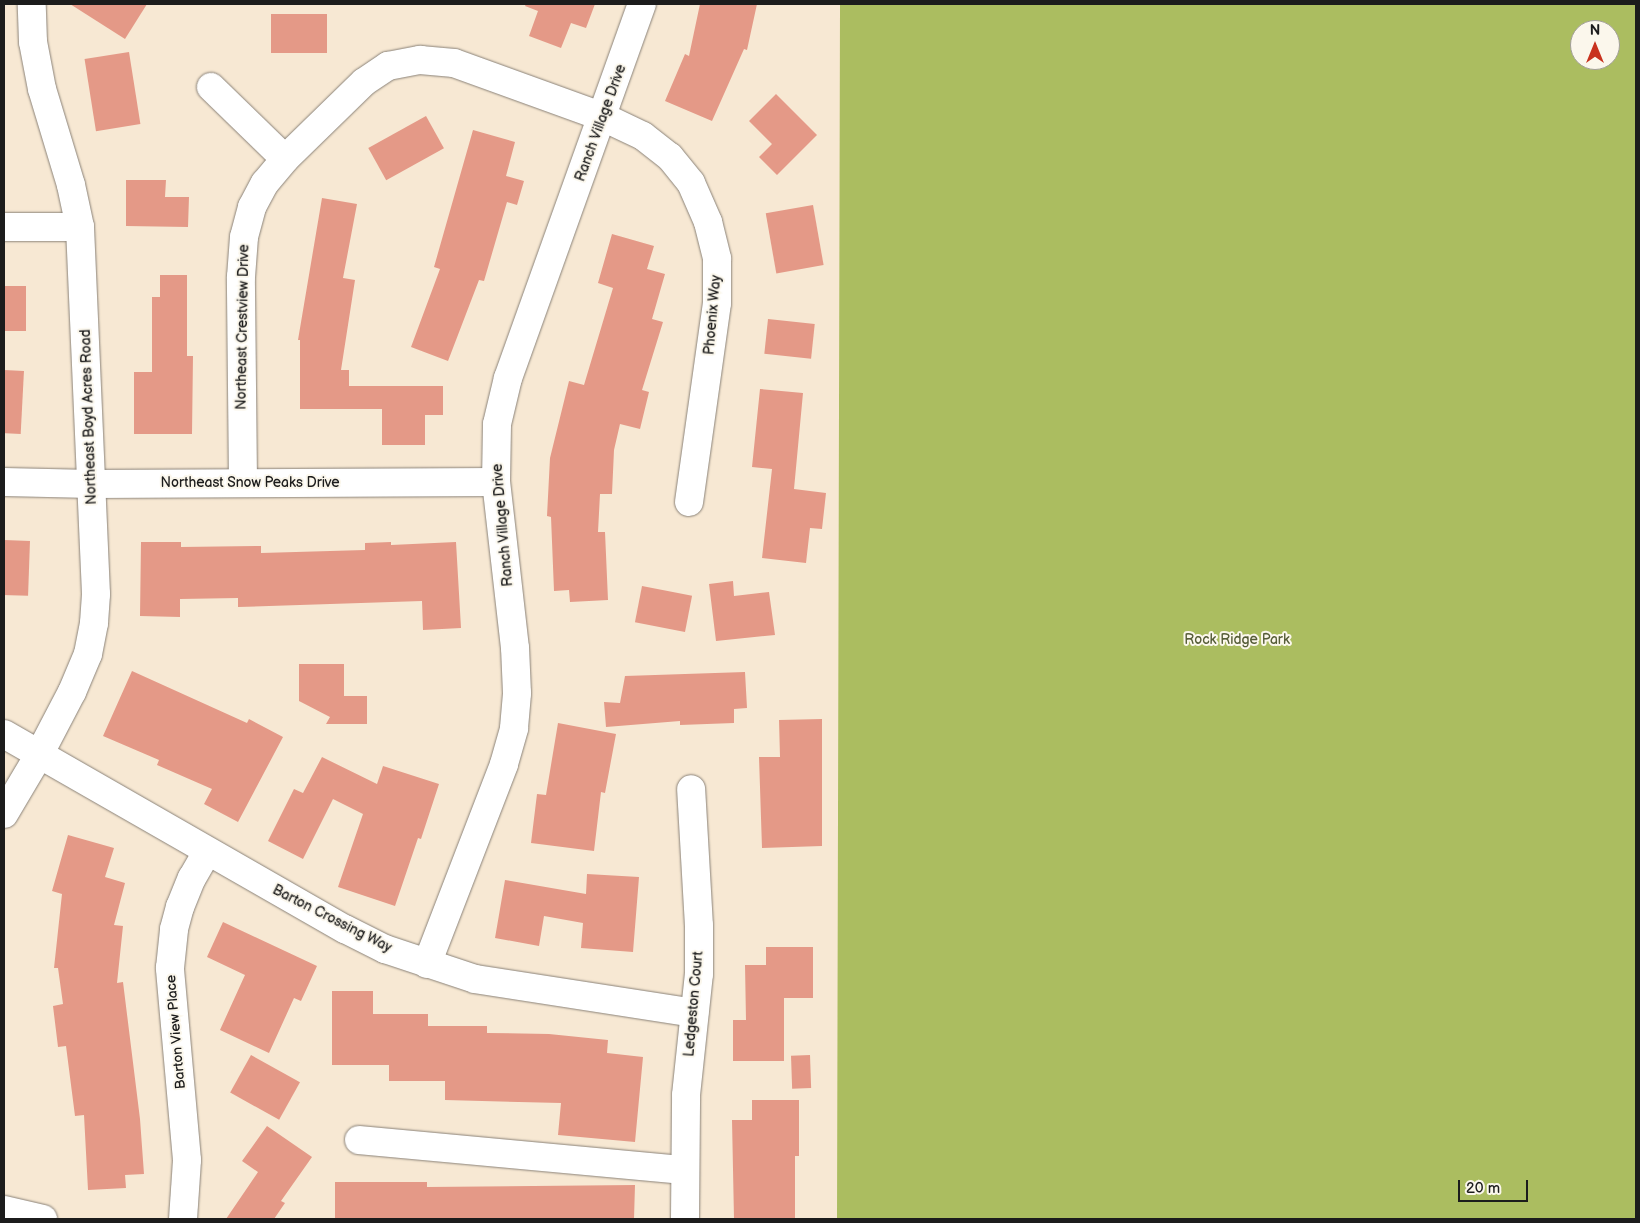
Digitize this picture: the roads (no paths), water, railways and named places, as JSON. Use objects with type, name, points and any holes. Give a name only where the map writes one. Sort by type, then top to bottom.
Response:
[{"type":"street","name":"Northeast Boyd Acres Road","points":[[4,814],[39,755],[72,692],[88,654],[93,631],[96,594],[80,227],[71,185],[42,89],[33,42],[32,4]]},
{"type":"street","name":"Ranch Village Drive","points":[[427,964],[504,764],[514,728],[517,693],[515,648],[496,482],[497,424],[508,378],[642,4]]},
{"type":"street","name":"Northeast Crestview Drive","points":[[243,482],[241,277],[244,237],[252,207],[265,184],[285,159],[364,82],[388,66],[420,60],[454,63],[603,117]]},
{"type":"street","points":[[211,87],[285,159]]},
{"type":"street","name":"Phoenix Way","points":[[603,117],[643,136],[670,157],[691,184],[708,222],[717,259],[717,303],[689,502]]},
{"type":"street","points":[[4,227],[80,227]]},
{"type":"street","name":"Northeast Snow Peaks Drive","points":[[4,482],[92,484],[496,482]]},
{"type":"street","name":"Barton Crossing Way","points":[[4,734],[345,930],[385,949],[475,979],[694,1013]]},
{"type":"street","name":"Ledgeston Court","points":[[685,1219],[686,1095],[699,974],[699,926],[691,789]]},
{"type":"street","name":"Barton View Place","points":[[183,1219],[186,1160],[170,968],[174,929],[180,907],[192,878],[207,852]]},
{"type":"street","points":[[359,1140],[684,1170]]},
{"type":"street","points":[[4,1210],[43,1219]]},
{"type":"park label","name":"Rock Ridge Park","points":[[1237,640]]}]
